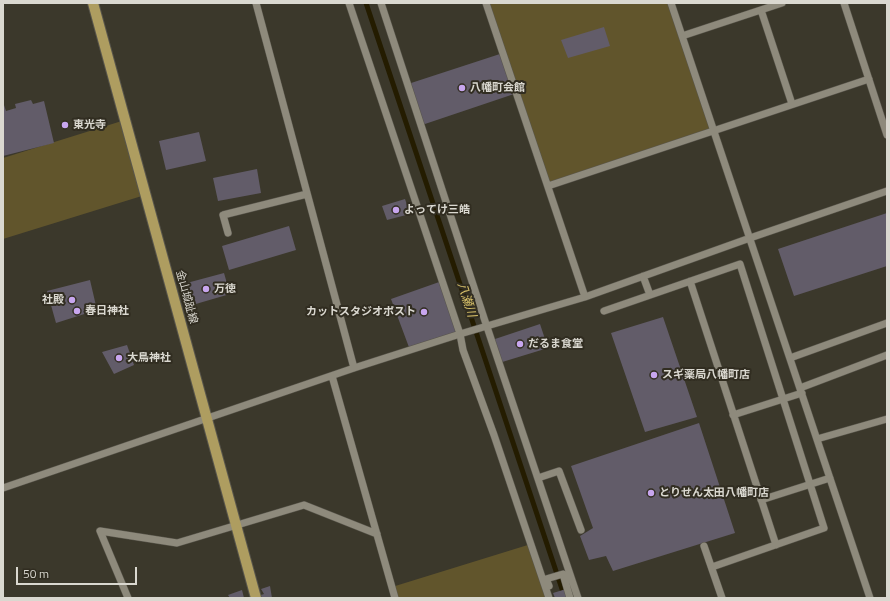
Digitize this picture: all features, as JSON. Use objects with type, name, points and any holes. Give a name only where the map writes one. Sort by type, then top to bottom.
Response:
[{"type":"main road","name":"金山城趾線","points":[[93,3],[256,598]]},
{"type":"street","points":[[256,3],[354,368]]},
{"type":"street","points":[[349,3],[460,334],[462,350],[494,435],[549,598]]},
{"type":"street","points":[[381,3],[578,598]]},
{"type":"street","points":[[486,3],[585,297]]},
{"type":"street","points":[[671,3],[870,598]]},
{"type":"street","points":[[756,3],[760,10],[792,104]]},
{"type":"street","points":[[682,36],[782,3]]},
{"type":"street","points":[[844,3],[887,135]]},
{"type":"street","points":[[548,186],[869,78]]},
{"type":"street","points":[[3,488],[354,368],[460,334],[585,297],[887,191]]},
{"type":"street","points":[[228,233],[223,215],[307,194]]},
{"type":"street","points":[[604,311],[740,264],[824,528],[712,567]]},
{"type":"street","points":[[643,276],[650,295]]},
{"type":"street","points":[[690,281],[776,545]]},
{"type":"street","points":[[790,358],[887,323]]},
{"type":"street","points":[[733,415],[783,399],[887,355]]},
{"type":"street","points":[[332,376],[395,598]]},
{"type":"street","points":[[817,439],[887,419]]},
{"type":"street","points":[[538,478],[559,471],[581,530]]},
{"type":"street","points":[[761,500],[830,478]]},
{"type":"street","points":[[128,598],[100,531],[177,543],[304,505],[377,534]]},
{"type":"street","points":[[704,546],[722,598]]},
{"type":"street","points":[[553,598],[546,579],[563,574],[570,598]]},
{"type":"shaded area","points":[[486,3],[671,3],[714,131],[548,186]]},
{"type":"shaded area","points":[[125,120],[145,195],[3,239],[3,158]]},
{"type":"shaded area","points":[[531,544],[549,598],[395,598],[392,587]]},
{"type":"building","points":[[604,27],[610,46],[568,58],[561,40]]},
{"type":"building","name":"八幡町会館","points":[[503,53],[517,93],[422,125],[408,84]]},
{"type":"building","points":[[31,100],[33,104],[44,101],[54,143],[3,156],[3,102],[6,111],[16,108],[15,104]]},
{"type":"building","points":[[199,132],[206,161],[166,170],[159,141]]},
{"type":"building","points":[[257,169],[261,193],[218,201],[213,178]]},
{"type":"building","name":"よってけ三皓","points":[[405,199],[410,214],[387,220],[382,206]]},
{"type":"building","points":[[887,213],[887,266],[794,296],[778,249]]},
{"type":"building","points":[[289,226],[296,250],[229,270],[222,246]]},
{"type":"building","name":"万徳","points":[[224,273],[230,294],[189,306],[183,284]]},
{"type":"building","name":"社殿","points":[[90,280],[97,310],[56,323],[47,291]]},
{"type":"building","name":"カットスタジオポスト","points":[[442,281],[460,334],[410,350],[391,299]]},
{"type":"building","name":"スギ薬局八幡町店","points":[[663,317],[697,417],[645,432],[611,333]]},
{"type":"building","name":"だるま食堂","points":[[540,324],[548,348],[499,363],[492,340]]},
{"type":"building","name":"大鳥神社","points":[[127,345],[134,365],[114,374],[102,352]]},
{"type":"building","name":"とりせん太田八幡町店","points":[[699,423],[735,533],[613,571],[606,556],[589,560],[580,536],[593,528],[571,466]]},
{"type":"building","points":[[270,586],[272,598],[251,598],[264,594],[261,589]]},
{"type":"building","points":[[566,589],[570,598],[555,598],[553,593]]},
{"type":"building","points":[[242,590],[244,598],[230,598],[228,595]]},
{"type":"waterway","name":"八瀬川","points":[[366,3],[565,598]]},
{"type":"place","name":"八幡町会館","points":[[462,88]]},
{"type":"place","name":"東光寺","points":[[65,125]]},
{"type":"place","name":"よってけ三皓","points":[[396,210]]},
{"type":"place","name":"万徳","points":[[206,289]]},
{"type":"place","name":"社殿","points":[[72,300]]},
{"type":"place","name":"春日神社","points":[[77,311]]},
{"type":"place","name":"カットスタジオポスト","points":[[424,312]]},
{"type":"place","name":"だるま食堂","points":[[520,344]]},
{"type":"place","name":"大鳥神社","points":[[119,358]]},
{"type":"place","name":"スギ薬局八幡町店","points":[[654,375]]},
{"type":"place","name":"とりせん太田八幡町店","points":[[651,493]]}]
